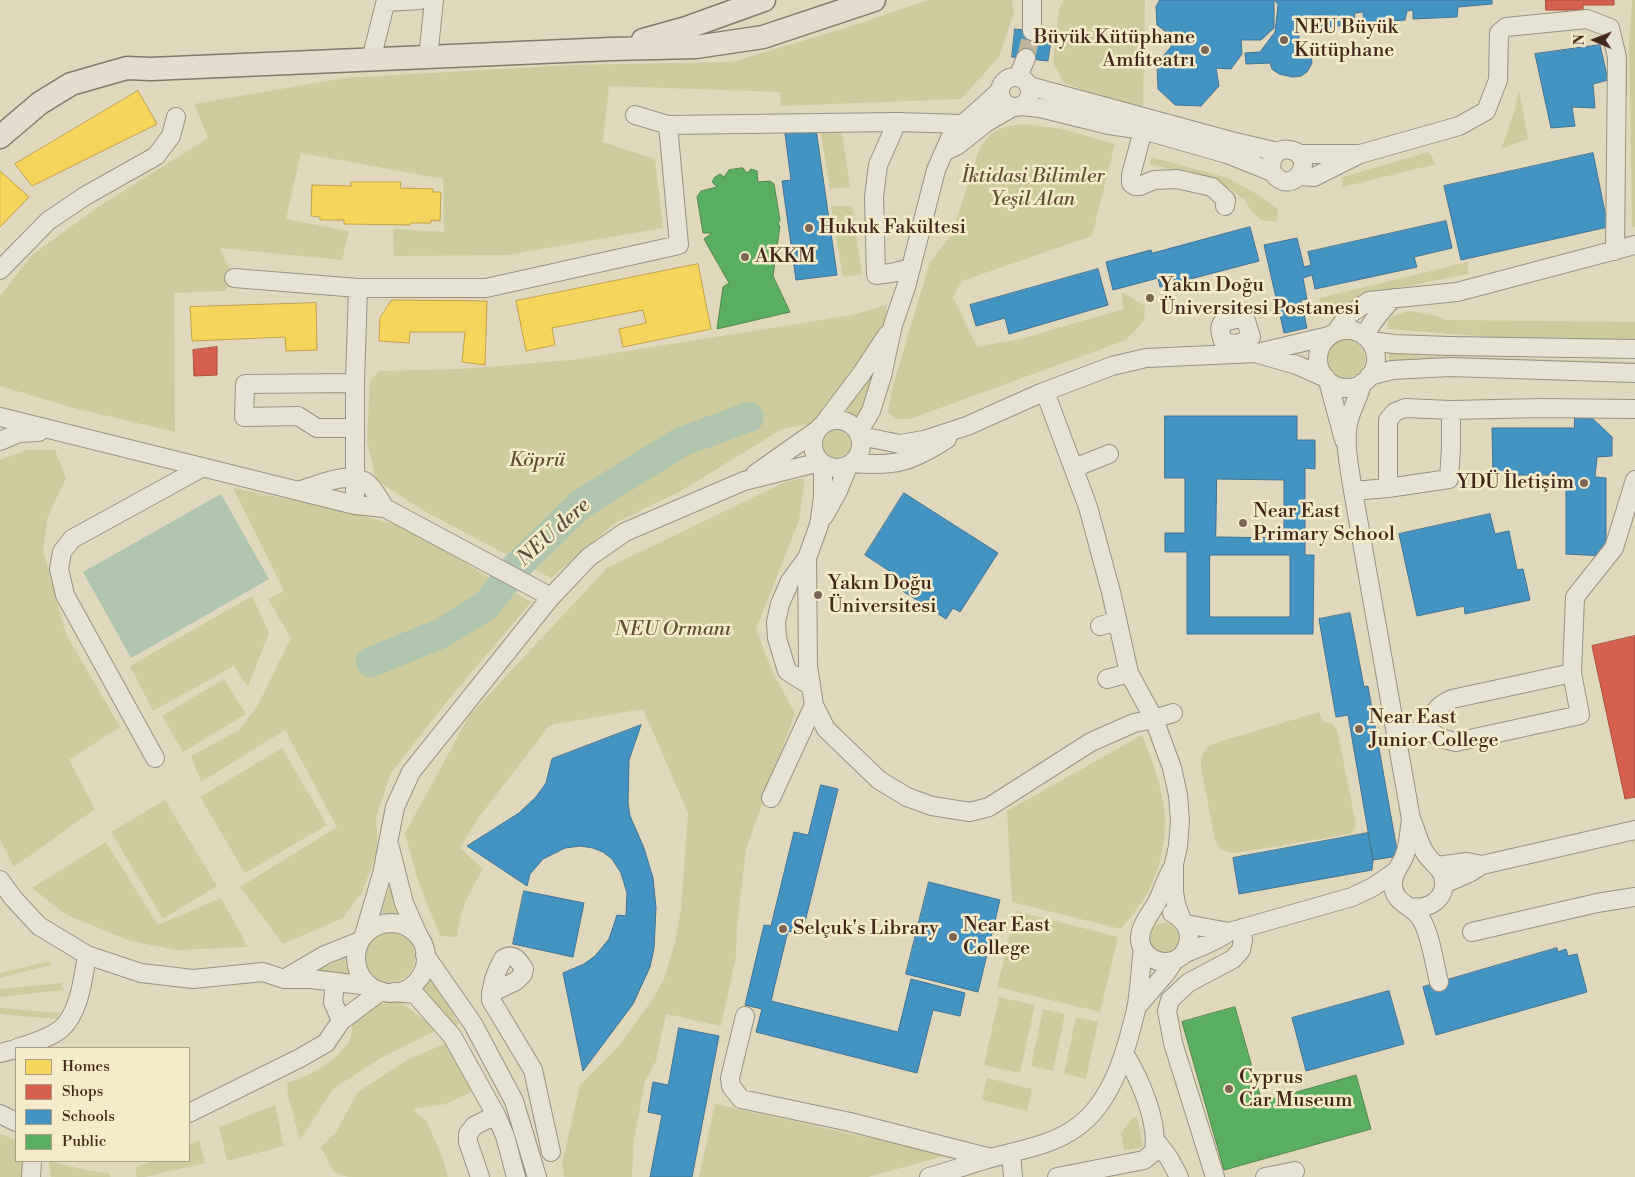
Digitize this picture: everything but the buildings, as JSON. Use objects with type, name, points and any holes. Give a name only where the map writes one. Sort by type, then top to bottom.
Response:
[{"type":"main road","points":[[611,49],[686,28],[764,0]]},
{"type":"main road","points":[[0,138],[40,103],[71,84],[127,68],[151,70],[611,49],[696,48],[763,37],[874,0]]},
{"type":"street","points":[[371,60],[386,1],[420,0]]},
{"type":"street","points":[[428,58],[434,0]]},
{"type":"street","points":[[1032,0],[1032,31]]},
{"type":"street","points":[[1299,176],[1314,177],[1360,154],[1459,126],[1486,111],[1498,80],[1499,33],[1506,27],[1587,19],[1610,28],[1617,57],[1615,250]]},
{"type":"street","points":[[944,153],[958,145],[986,122],[1028,100],[1030,96],[1024,82],[1026,58]]},
{"type":"street","points":[[1278,152],[1222,139],[1024,82],[1008,79],[1001,86],[1002,100],[1017,106],[1040,108],[1142,130],[1227,154],[1272,172],[1281,180],[1291,181],[1299,176],[1303,168],[1303,162],[1298,154]]},
{"type":"street","points":[[811,686],[787,671],[777,638],[776,622],[780,604],[790,580],[807,558],[819,525],[838,491],[850,464],[860,451],[859,435],[871,411],[882,376],[893,325],[906,287],[936,170],[950,138],[1000,91]]},
{"type":"street","points":[[635,115],[668,125],[897,122],[963,124]]},
{"type":"street","points":[[0,270],[48,221],[85,196],[156,156],[171,136],[176,117]]},
{"type":"street","points":[[897,122],[878,165],[874,197],[876,275],[911,268]]},
{"type":"street","points":[[234,278],[358,288],[486,288],[679,245],[668,125]]},
{"type":"street","points":[[1142,130],[1131,183],[1135,186],[1140,186],[1154,180],[1177,179],[1212,187],[1226,200],[1225,206]]},
{"type":"street","points":[[1272,172],[1272,158],[1278,152],[1287,149],[1298,154],[1360,154]]},
{"type":"street","points":[[1348,450],[1327,380],[1320,370],[1318,361],[1319,351],[1323,342],[1333,334],[1347,316],[1369,301],[1457,292],[1635,245]]},
{"type":"street","points":[[355,505],[354,428],[358,288]]},
{"type":"street","points":[[1352,897],[1387,898],[1416,909],[1424,908],[1432,905],[1439,898],[1444,884],[1442,874],[1421,845],[1411,819],[1353,491],[1348,450],[1348,424],[1366,380],[1374,368],[1374,350],[1367,339],[1373,320],[1394,298]]},
{"type":"street","points":[[819,525],[823,497],[821,463],[815,455],[813,438],[862,373],[893,325]]},
{"type":"street","points":[[1257,353],[1351,330],[1367,339],[1394,344],[1635,349]]},
{"type":"street","points":[[744,481],[821,427],[840,420],[848,422],[859,435],[900,444],[924,440],[967,426],[1045,392],[1112,366],[1146,358],[1239,349],[1297,365],[1345,388],[1392,370],[1450,367],[1635,373]]},
{"type":"street","points":[[354,428],[317,428],[298,416],[244,417],[245,384],[355,383]]},
{"type":"street","points":[[1045,392],[1074,468],[1099,545],[1129,673],[1154,719],[1172,768],[1178,796],[1180,821],[1174,864],[1174,892],[1176,904],[1189,932],[1190,940],[1188,947],[1136,1008]]},
{"type":"street","points":[[1388,488],[1388,420],[1395,412],[1405,408],[1451,410],[1542,408],[1635,409]]},
{"type":"street","points":[[1353,491],[1449,479],[1451,410]]},
{"type":"street","points":[[0,417],[355,505],[386,508],[504,570],[518,580],[550,597]]},
{"type":"street","points":[[426,955],[420,976],[414,984],[405,990],[382,990],[363,979],[358,970],[356,960],[382,874],[395,807],[411,772],[550,597],[589,557],[625,532],[744,481],[821,463],[835,468],[850,464],[897,464],[925,452],[967,426]]},
{"type":"street","points":[[0,441],[19,433],[52,431]]},
{"type":"street","points":[[1074,468],[1109,454]]},
{"type":"street","points":[[155,758],[64,595],[59,569],[62,552],[72,539],[203,467]]},
{"type":"street","points":[[297,491],[342,478],[355,477],[368,484],[386,508]]},
{"type":"street","points":[[1397,735],[1427,729],[1440,738],[1456,742],[1580,715],[1572,673],[1575,597],[1614,548],[1635,480]]},
{"type":"street","points":[[807,558],[808,666],[814,705],[826,729],[880,780],[906,797],[932,806],[970,812],[989,807],[1091,742],[1134,723],[1173,713]]},
{"type":"street","points":[[1100,626],[1117,621]]},
{"type":"street","points":[[1107,680],[1129,673]]},
{"type":"street","points":[[1427,729],[1435,711],[1442,703],[1452,699],[1572,673]]},
{"type":"street","points":[[771,798],[814,705]]},
{"type":"street","points":[[1411,819],[1407,847],[1393,880],[1393,888],[1404,904],[1421,918],[1427,931],[1439,982]]},
{"type":"street","points":[[1444,884],[1482,865],[1635,830]]},
{"type":"street","points":[[388,840],[404,904],[426,955],[473,1024],[514,1102],[537,1177]]},
{"type":"street","points":[[1143,949],[1153,959],[1167,962],[1216,942],[1236,930],[1352,897],[1373,887],[1406,860],[1414,858],[1422,858],[1434,863],[1467,862],[1482,865]]},
{"type":"street","points":[[929,1177],[1040,1144],[1077,1127],[1102,1102],[1111,1086],[1124,1053],[1136,1008],[1143,949],[1140,940],[1142,930],[1174,864]]},
{"type":"street","points":[[0,880],[12,898],[39,926],[87,955],[141,973],[193,979],[263,972],[284,979],[335,982],[415,994],[452,1036],[496,1115],[505,1136],[516,1177]]},
{"type":"street","points":[[1472,932],[1597,903],[1635,897]]},
{"type":"street","points":[[1427,931],[1428,917],[1432,905]]},
{"type":"street","points":[[1146,921],[1154,915],[1163,912],[1172,914],[1183,921],[1236,930],[1243,940],[1241,950],[1233,959],[1188,983],[1170,1000],[1168,1011],[1173,1043],[1215,1177]]},
{"type":"street","points":[[284,979],[325,955],[362,938],[372,928],[382,924],[403,925],[412,930],[419,938]]},
{"type":"street","points":[[20,1047],[42,1039],[61,1028],[71,1014],[80,994],[87,955]]},
{"type":"street","points":[[335,982],[333,1002],[341,1021]]},
{"type":"street","points":[[190,1113],[300,1058],[326,1043],[341,1021],[382,990]]},
{"type":"street","points":[[491,993],[491,1000],[533,1070],[551,1152]]},
{"type":"street","points":[[745,1016],[730,1078],[731,1086],[741,1099],[850,1122],[991,1158]]},
{"type":"street","points":[[0,1053],[15,1049]]},
{"type":"street","points":[[1057,1177],[1144,1160],[1154,1152],[1156,1141],[1153,1124],[1134,1069],[1124,1053]]},
{"type":"street","points":[[514,1102],[538,1096]]},
{"type":"street","points":[[0,1114],[15,1122]]},
{"type":"street","points":[[480,1177],[468,1142],[468,1134],[474,1126],[496,1115]]},
{"type":"street","points":[[1156,1141],[1169,1158],[1179,1177]]},
{"type":"street","points":[[1010,1153],[1013,1177]]},
{"type":"street","points":[[31,1177],[32,1162]]},
{"type":"street","points":[[1265,1177],[1295,1171]]},
{"type":"green space","points":[[928,0],[1012,0],[1014,12],[999,57],[961,99],[781,106],[780,92],[609,86],[603,142],[655,159],[663,228],[507,255],[394,256],[393,229],[444,232],[443,179],[301,153],[286,219],[349,231],[342,260],[220,248],[234,278],[225,291],[174,293],[175,432],[74,408],[0,386],[0,296],[32,255],[95,209],[208,138],[194,104],[344,78],[572,65],[732,62],[855,25]]},
{"type":"green space","points":[[1063,0],[1145,0],[1143,109],[1119,104],[1063,82],[1053,62],[1059,10]]},
{"type":"green space","points":[[1632,0],[1635,0],[1635,227],[1632,227],[1629,42]]},
{"type":"green space","points":[[1519,90],[1528,139],[1501,149],[1514,113]]},
{"type":"green space","name":"İktidasi Bilimler Yeşil Alan","points":[[1024,124],[1062,129],[1115,144],[1092,236],[962,281],[953,297],[977,347],[1020,339],[1123,309],[1122,292],[1145,306],[1144,321],[1126,340],[910,419],[896,419],[888,412],[892,389],[930,262],[951,236],[979,150],[988,137],[998,130]]},
{"type":"green space","points":[[841,126],[850,187],[830,189],[820,128]]},
{"type":"green space","points":[[1429,152],[1436,164],[1343,187],[1342,177]]},
{"type":"green space","points":[[1151,157],[1228,178],[1262,197],[1278,210],[1277,222],[1261,220],[1252,212],[1244,199],[1230,189],[1196,175],[1150,164]]},
{"type":"green space","points":[[831,206],[852,206],[862,274],[843,277]]},
{"type":"green space","points":[[1468,262],[1468,274],[1379,292],[1322,313],[1319,298]]},
{"type":"green space","name":"Köprü","points":[[886,305],[887,326],[824,418],[815,423],[782,429],[681,491],[615,523],[551,578],[424,511],[376,480],[367,441],[370,380],[379,371],[461,369],[571,360],[852,315]]},
{"type":"green space","points":[[1408,311],[1438,316],[1444,320],[1635,322],[1635,339],[1517,339],[1388,329],[1388,318]]},
{"type":"green space","points":[[1346,340],[1360,345],[1365,359],[1360,373],[1346,378],[1332,373],[1327,359],[1332,345]]},
{"type":"green space","points":[[1389,353],[1422,356],[1635,362],[1635,364],[1389,360]]},
{"type":"green space","points":[[872,371],[874,371],[861,421],[845,412]]},
{"type":"green space","points":[[836,429],[847,433],[851,444],[847,455],[836,459],[825,455],[821,444],[825,433]]},
{"type":"green space","points":[[27,450],[55,450],[66,478],[48,516],[43,549],[65,632],[120,727],[69,760],[95,809],[14,867],[0,839],[0,460]]},
{"type":"green space","name":"NEU Ormanı","points":[[805,478],[799,521],[756,629],[773,673],[795,713],[746,849],[737,926],[736,957],[721,1026],[666,1014],[656,1061],[645,1081],[634,1140],[632,1177],[564,1177],[562,1164],[580,1085],[619,1046],[652,1000],[664,979],[675,942],[681,909],[688,813],[643,709],[550,725],[479,817],[460,848],[483,869],[466,902],[457,937],[440,936],[418,881],[405,833],[469,716],[607,568],[787,481]]},
{"type":"green space","points":[[233,488],[346,511],[404,527],[531,602],[449,699],[391,773],[376,818],[378,850],[362,892],[343,918],[283,944],[240,887],[337,827],[285,730],[201,782],[191,756],[239,730],[258,705],[291,638],[268,599],[284,591]]},
{"type":"green space","points":[[252,596],[269,633],[248,687],[234,666],[153,711],[130,666]]},
{"type":"green space","points":[[224,679],[246,714],[183,752],[162,716]]},
{"type":"green space","points":[[1319,712],[1323,722],[1332,724],[1337,729],[1356,824],[1354,830],[1350,834],[1236,853],[1226,852],[1221,849],[1215,840],[1201,767],[1201,759],[1205,750],[1215,743]]},
{"type":"green space","points":[[1142,735],[1161,790],[1165,830],[1162,852],[1156,873],[1148,892],[1132,915],[1121,929],[1012,902],[1007,811]]},
{"type":"green space","points":[[282,748],[327,825],[245,873],[200,797]]},
{"type":"green space","points":[[165,800],[217,886],[163,919],[111,832]]},
{"type":"green space","points":[[106,842],[158,925],[221,898],[248,947],[177,950],[130,941],[67,915],[32,888]]},
{"type":"green space","points":[[391,883],[400,913],[381,913]]},
{"type":"green space","points":[[1016,911],[1118,937],[1100,1012],[997,987]]},
{"type":"green space","points":[[1164,923],[1170,924],[1178,932],[1178,944],[1170,952],[1164,953],[1158,952],[1150,944],[1149,938],[1150,932],[1158,924]]},
{"type":"green space","points":[[385,932],[395,932],[408,939],[415,952],[415,962],[408,975],[395,982],[385,982],[376,978],[369,971],[365,962],[365,952],[369,943],[376,936]]},
{"type":"green space","points":[[345,958],[348,978],[312,973]]},
{"type":"green space","points":[[50,961],[51,965],[0,978],[0,973]]},
{"type":"green space","points":[[428,973],[459,1024],[453,1029],[417,989]]},
{"type":"green space","points":[[61,983],[63,990],[0,997],[0,989]]},
{"type":"green space","points":[[999,997],[1035,1005],[1020,1073],[984,1065]]},
{"type":"green space","points":[[401,1002],[437,1030],[384,1056],[333,1089],[300,1140],[288,1096],[287,1083],[313,1072],[337,1056],[349,1042],[353,1019],[373,1005]]},
{"type":"green space","points":[[0,1008],[60,1013],[56,1019],[0,1014]]},
{"type":"green space","points":[[1043,1009],[1065,1014],[1053,1071],[1031,1066]]},
{"type":"green space","points":[[1076,1017],[1098,1022],[1086,1079],[1064,1074]]},
{"type":"green space","points":[[447,1043],[473,1091],[446,1104],[413,1109],[427,1122],[443,1159],[448,1177],[348,1177],[334,1172],[321,1147],[336,1132],[358,1092],[407,1060]]},
{"type":"green space","points":[[987,1078],[1032,1089],[1027,1111],[982,1100]]},
{"type":"green space","points":[[715,1104],[948,1155],[868,1177],[699,1177]]},
{"type":"green space","points":[[275,1105],[284,1146],[227,1161],[219,1127]]},
{"type":"green space","points":[[1133,1117],[1137,1117],[1143,1146],[1124,1150],[1121,1133]]},
{"type":"green space","points":[[0,1134],[15,1140],[15,1162],[24,1162],[23,1177],[0,1177]]},
{"type":"green space","points":[[199,1140],[205,1163],[137,1177],[135,1168],[149,1162],[190,1162],[190,1144]]},
{"type":"green space","points":[[49,1162],[109,1173],[110,1177],[51,1177]]},
{"type":"shaded area","points":[[221,494],[269,579],[131,658],[83,572]]},
{"type":"waterway","name":"NEU dere","points":[[371,662],[442,633],[487,605],[515,568],[581,504],[681,442],[749,417]]},
{"type":"tunnel","points":[[1026,58],[1032,31]]},
{"type":"place","name":"NEU Büyük Kütüphane","points":[[1284,40]]},
{"type":"place","name":"Büyük Kütüphane Amfiteatrı","points":[[1205,50]]},
{"type":"place","name":"Hukuk Fakültesi","points":[[809,228]]},
{"type":"place","name":"AKKM","points":[[745,257]]},
{"type":"place","name":"Yakın Doğu Üniversitesi Postanesi","points":[[1150,298]]},
{"type":"place","name":"YDÜ İletişim","points":[[1584,483]]},
{"type":"place","name":"Near East Primary School","points":[[1243,523]]},
{"type":"place","name":"Yakın Doğu Üniversitesi","points":[[818,595]]},
{"type":"place","name":"Near East Junior College","points":[[1359,729]]},
{"type":"place","name":"Selçuk's Library","points":[[783,929]]},
{"type":"place","name":"Near East College","points":[[953,937]]},
{"type":"place","name":"Cyprus Car Museum","points":[[1229,1089]]}]
